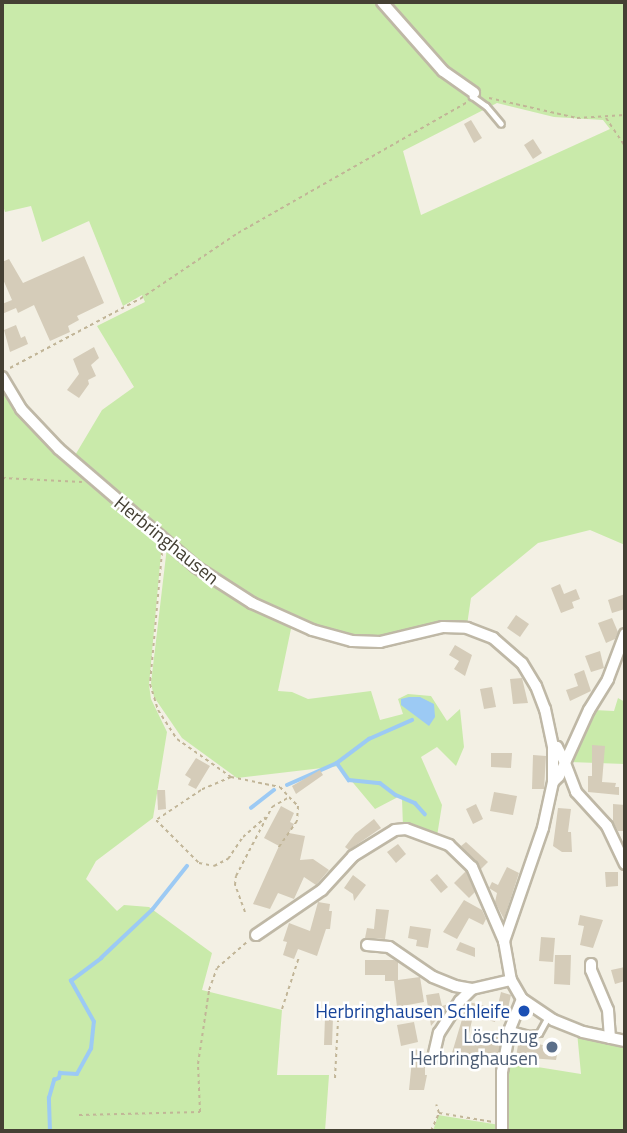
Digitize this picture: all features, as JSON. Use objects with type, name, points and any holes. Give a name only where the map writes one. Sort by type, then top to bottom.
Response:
[{"type":"street","points":[[382,2],[443,71],[473,94]]},
{"type":"street","name":"Herbringhausen","points":[[2,374],[37,428],[196,567],[235,593],[289,620],[336,638],[380,642],[443,626],[467,628],[493,639],[522,663],[536,686],[552,746],[553,782],[543,828],[504,941],[511,979],[522,999]]},
{"type":"street","name":"Herbringhausen","points":[[553,782],[619,655],[625,634]]},
{"type":"street","name":"Herbringhausen","points":[[552,746],[557,747],[576,792],[607,826],[625,864]]},
{"type":"street","points":[[256,934],[322,890],[352,856],[395,830],[406,830],[449,845],[472,867],[504,941]]},
{"type":"street","points":[[367,945],[389,947],[433,977],[455,986],[472,989],[511,979]]},
{"type":"street","points":[[591,964],[608,1010],[610,1038]]},
{"type":"street","points":[[433,1058],[439,1033],[472,989]]},
{"type":"street","points":[[501,1127],[502,1072],[510,1029],[522,999],[548,1017],[583,1032],[625,1041]]},
{"type":"lane","points":[[473,94],[501,124]]},
{"type":"lane","points":[[510,1029],[529,1034],[539,1033],[548,1017]]},
{"type":"path","points":[[2,374],[140,299],[238,233],[469,102],[473,94],[577,118],[625,115]]},
{"type":"path","points":[[606,117],[625,146]]},
{"type":"path","points":[[2,478],[52,483],[88,481],[92,478]]},
{"type":"path","points":[[167,542],[162,551],[152,697],[177,740],[231,777],[280,787],[299,806],[297,821],[279,847]]},
{"type":"path","points":[[231,777],[201,790],[156,820],[199,863],[214,866],[228,859],[243,837],[266,817]]},
{"type":"path","points":[[245,912],[235,885],[236,876],[272,807],[289,797]]},
{"type":"path","points":[[79,1115],[200,1112],[198,1064],[209,990],[217,968],[256,934]]},
{"type":"path","points":[[282,1009],[299,957]]},
{"type":"path","points":[[335,1079],[338,1020]]},
{"type":"path","points":[[431,1131],[439,1113],[436,1104]]},
{"type":"path","points":[[439,1113],[501,1127]]},
{"type":"green space","points":[[2,2],[625,2],[625,545],[590,530],[538,543],[471,598],[467,625],[378,638],[350,638],[311,627],[267,607],[207,569],[74,457],[102,410],[134,387],[97,326],[145,302],[142,295],[123,306],[89,221],[42,242],[31,206],[5,212],[2,202]],"holes":[[[497,103],[554,117],[603,120],[610,129],[421,215],[403,151]]]},
{"type":"green space","points":[[2,386],[34,429],[86,479],[162,543],[149,685],[151,699],[167,732],[153,818],[96,861],[86,879],[117,911],[124,905],[149,907],[212,953],[202,990],[282,1010],[277,1075],[329,1075],[325,1131],[2,1131]]},
{"type":"green space","points":[[167,547],[292,624],[278,691],[292,692],[308,699],[371,691],[380,720],[403,714],[398,699],[408,694],[431,696],[447,721],[460,709],[464,747],[456,766],[437,747],[421,757],[442,805],[437,836],[403,827],[402,799],[398,797],[375,809],[339,766],[237,778],[182,738],[154,697],[151,683]]},
{"type":"green space","points":[[618,698],[625,702],[625,764],[570,762],[594,710],[614,711]]},
{"type":"green space","points":[[577,1032],[623,1044],[625,1131],[433,1131],[438,1115],[506,1126],[504,1085],[507,1062],[581,1074]]},
{"type":"water","points":[[420,697],[434,704],[435,717],[429,726],[401,705],[401,699]]},
{"type":"building","points":[[471,120],[482,138],[474,143],[464,124]]},
{"type":"building","points":[[533,139],[542,153],[533,159],[524,145]]},
{"type":"building","points":[[84,256],[104,303],[77,316],[79,320],[68,326],[70,332],[50,341],[34,305],[18,313],[16,308],[2,314],[2,304],[12,300],[2,277],[2,262],[9,259],[23,283]]},
{"type":"building","points":[[16,325],[21,338],[25,336],[28,344],[10,352],[4,330]]},
{"type":"building","points":[[94,347],[99,358],[91,365],[96,376],[88,380],[89,384],[79,398],[67,390],[79,374],[73,359]]},
{"type":"building","points":[[560,584],[564,594],[576,589],[580,599],[572,602],[574,608],[561,613],[551,588]]},
{"type":"building","points":[[625,594],[625,609],[612,613],[608,600]]},
{"type":"building","points":[[516,615],[529,624],[520,637],[507,628]]},
{"type":"building","points":[[612,618],[618,632],[615,639],[606,643],[598,623]]},
{"type":"building","points":[[455,645],[472,655],[465,676],[454,669],[459,661],[449,655]]},
{"type":"building","points":[[600,651],[604,668],[591,672],[585,656]]},
{"type":"building","points":[[584,670],[591,691],[570,701],[566,690],[578,686],[574,674]]},
{"type":"building","points":[[522,678],[528,703],[513,704],[510,679]]},
{"type":"building","points":[[492,687],[496,707],[484,709],[480,689]]},
{"type":"building","points":[[592,745],[605,746],[602,782],[616,783],[619,795],[588,792],[588,776],[592,776]]},
{"type":"building","points":[[491,753],[512,753],[511,768],[491,767]]},
{"type":"building","points":[[533,755],[546,756],[544,789],[532,789]]},
{"type":"building","points":[[196,758],[210,766],[196,789],[188,785],[191,779],[185,775]]},
{"type":"building","points":[[320,770],[323,775],[296,794],[292,786]]},
{"type":"building","points":[[157,790],[165,790],[166,809],[158,810]]},
{"type":"building","points":[[494,792],[517,796],[513,815],[490,811]]},
{"type":"building","points":[[476,804],[483,819],[473,824],[466,809]]},
{"type":"building","points":[[613,804],[625,805],[625,831],[618,831],[613,822]]},
{"type":"building","points":[[281,806],[294,813],[290,822],[294,824],[289,833],[305,836],[300,860],[313,859],[329,870],[316,885],[304,877],[294,899],[278,893],[270,909],[253,904],[279,846],[264,838]]},
{"type":"building","points":[[558,808],[571,809],[568,832],[571,832],[572,852],[562,852],[553,846]]},
{"type":"building","points":[[374,819],[381,828],[349,850],[345,847],[355,834]]},
{"type":"building","points":[[466,842],[488,862],[481,869],[461,846]]},
{"type":"building","points":[[398,844],[406,854],[396,863],[387,852]]},
{"type":"building","points":[[507,867],[519,873],[504,919],[495,902],[497,893],[489,888],[492,882],[498,885]]},
{"type":"building","points":[[466,871],[475,892],[469,898],[454,883]]},
{"type":"building","points":[[605,872],[618,872],[618,886],[606,887]]},
{"type":"building","points":[[437,874],[448,887],[441,893],[430,880]]},
{"type":"building","points":[[353,875],[366,885],[354,901],[353,894],[344,888]]},
{"type":"building","points":[[464,900],[482,910],[486,919],[483,925],[469,918],[457,939],[443,932]]},
{"type":"building","points":[[318,902],[330,904],[329,911],[332,911],[330,929],[326,929],[317,956],[298,949],[294,959],[283,955],[287,942],[283,941],[289,923],[310,931]]},
{"type":"building","points":[[376,909],[389,910],[385,939],[365,938],[367,928],[374,929]]},
{"type":"building","points":[[580,915],[603,920],[593,948],[580,945],[584,926],[578,925]]},
{"type":"building","points":[[410,926],[431,929],[428,948],[416,946],[417,940],[408,938]]},
{"type":"building","points":[[541,937],[555,938],[553,962],[539,961]]},
{"type":"building","points":[[460,942],[475,948],[475,957],[456,950]]},
{"type":"building","points":[[555,955],[571,955],[570,985],[554,984]]},
{"type":"building","points":[[365,960],[398,962],[398,980],[420,977],[424,1002],[397,1007],[394,981],[385,981],[385,975],[365,975]]},
{"type":"building","points":[[625,967],[625,981],[615,984],[611,970]]},
{"type":"building","points":[[501,992],[511,995],[507,1013],[497,1011],[495,1022],[473,1016],[467,1042],[487,1045],[490,1031],[502,1034],[498,1055],[475,1052],[474,1057],[463,1056],[462,1066],[449,1063],[466,1006],[469,1002],[497,1009]]},
{"type":"building","points":[[439,993],[442,1006],[449,1004],[431,1026],[426,995]]},
{"type":"building","points":[[325,1017],[333,1017],[332,1045],[324,1045]]},
{"type":"building","points":[[414,1022],[418,1042],[401,1046],[397,1025]]},
{"type":"building","points":[[519,1039],[558,1049],[556,1060],[516,1057]]},
{"type":"building","points":[[413,1049],[423,1051],[421,1065],[425,1065],[427,1075],[424,1090],[409,1090]]},
{"type":"waterway","points":[[287,785],[337,763],[369,739],[412,720]]},
{"type":"waterway","points":[[337,763],[349,780],[380,783],[396,795],[415,803],[425,814]]},
{"type":"waterway","points":[[251,808],[274,790]]},
{"type":"waterway","points":[[50,1131],[49,1098],[54,1080],[59,1078],[60,1073],[77,1074],[91,1049],[94,1022],[71,981],[101,958],[152,910],[187,866]]},
{"type":"place","name":"Herbringhausen Schleife","points":[[524,1011]]},
{"type":"place","name":"Löschzug Herbringhausen","points":[[552,1047]]}]
